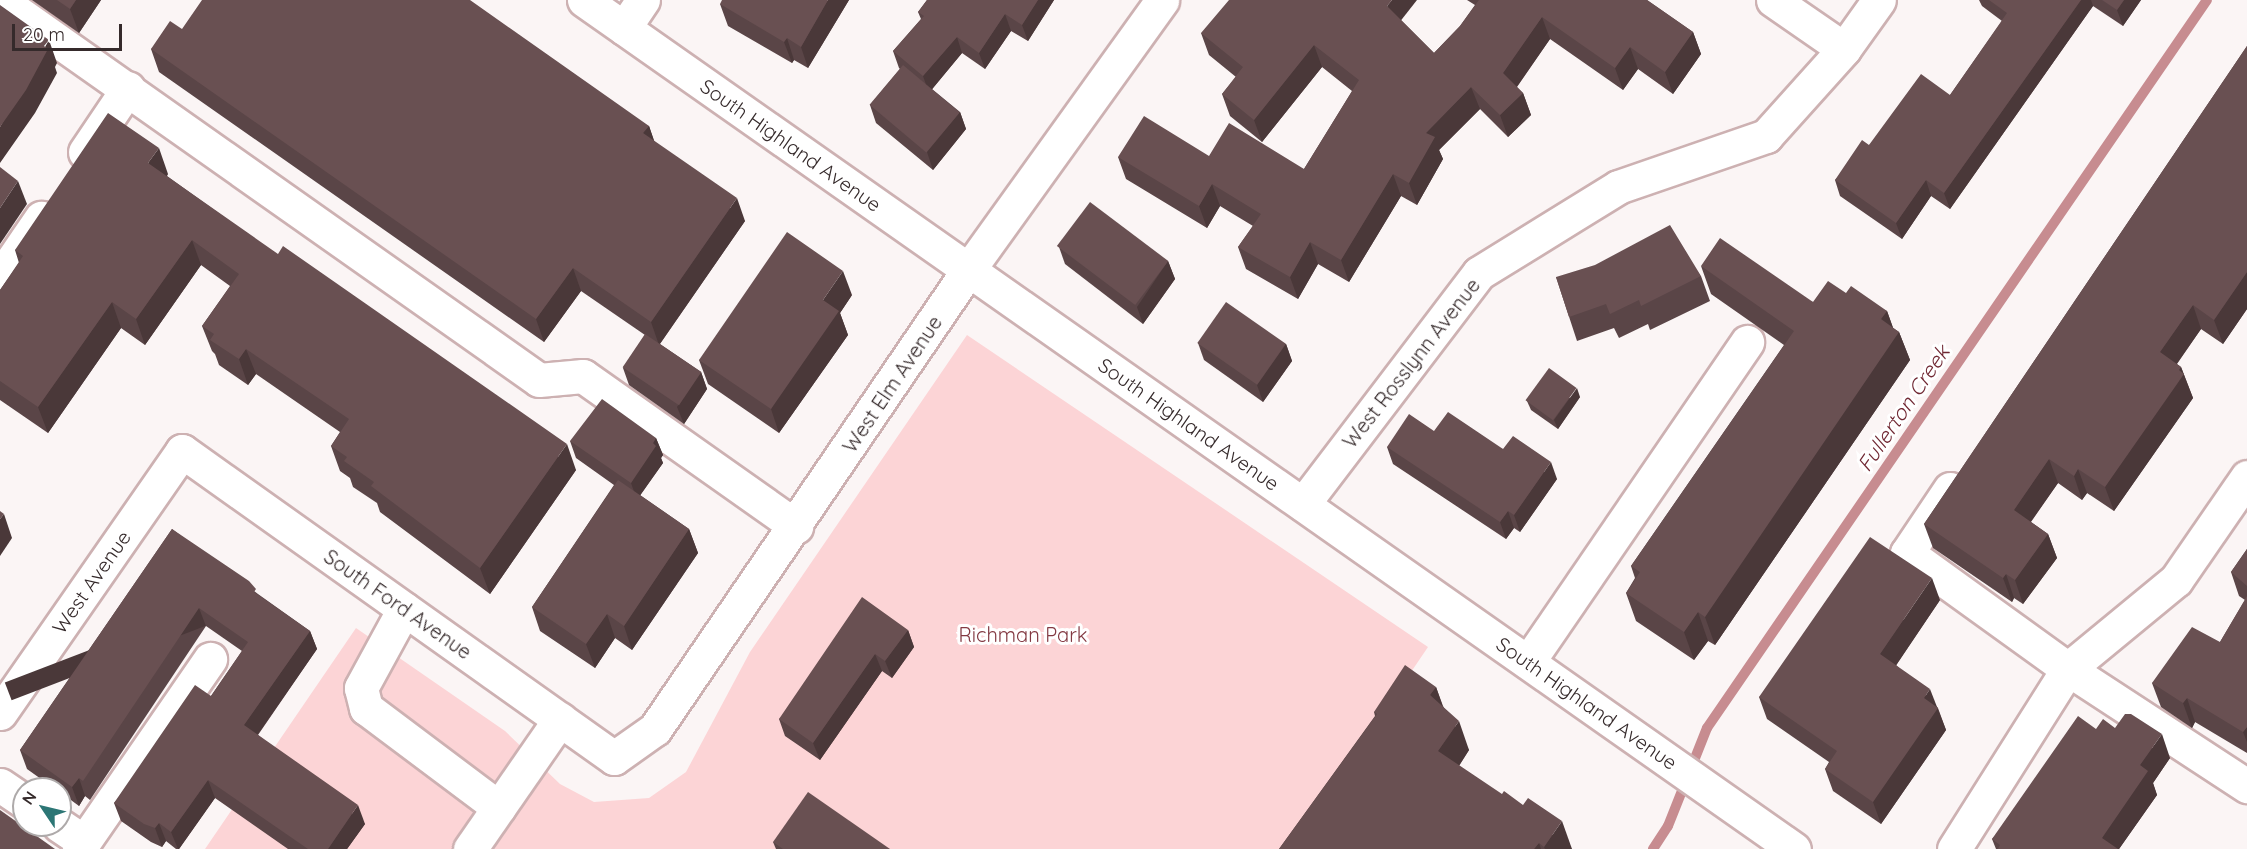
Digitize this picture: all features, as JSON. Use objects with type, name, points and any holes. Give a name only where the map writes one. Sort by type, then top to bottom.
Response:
[{"type":"street","points":[[0,0],[128,88],[539,380],[583,376],[796,526]]},
{"type":"street","name":"South Highland Avenue","points":[[584,0],[1794,849]]},
{"type":"street","points":[[624,28],[643,0]]},
{"type":"street","name":"West Elm Avenue","points":[[614,758],[655,729],[796,526],[969,269],[1162,0]]},
{"type":"street","points":[[1773,0],[1844,49]]},
{"type":"street","name":"West Rosslynn Avenue","points":[[1303,504],[1479,273],[1618,187],[1766,136],[1844,49],[1879,0]]},
{"type":"street","points":[[0,278],[128,88]]},
{"type":"street","points":[[1528,662],[1747,342]]},
{"type":"street","name":"South Ford Avenue","points":[[182,451],[614,758]]},
{"type":"street","name":"West Avenue","points":[[0,713],[182,451]]},
{"type":"street","points":[[1967,465],[1907,552],[2067,669],[2247,786]]},
{"type":"street","points":[[1954,849],[2067,669],[2176,580],[2247,477]]},
{"type":"street","points":[[405,609],[361,688],[366,708],[499,808]]},
{"type":"street","points":[[74,839],[210,659]]},
{"type":"street","points":[[470,849],[560,719]]},
{"type":"green space","name":"Richman Park","points":[[967,335],[1428,647],[1291,849],[205,849],[356,628],[505,731],[560,784],[594,802],[649,798],[686,772],[750,652]]},
{"type":"building","points":[[57,0],[76,0],[70,9]]},
{"type":"building","points":[[202,0],[470,0],[649,126],[643,133],[737,198],[651,322],[573,268],[536,319],[151,49],[170,21],[182,29]]},
{"type":"building","points":[[722,0],[828,0],[801,47],[787,38],[784,42],[720,4]]},
{"type":"building","points":[[927,0],[1038,0],[1022,25],[1005,14],[979,53],[957,37],[923,76],[893,51],[924,16],[918,12]]},
{"type":"building","points":[[1229,0],[1392,0],[1387,6],[1434,53],[1460,26],[1479,0],[1647,0],[1693,32],[1665,72],[1630,47],[1615,68],[1542,17],[1503,73],[1523,93],[1500,115],[1471,87],[1426,133],[1435,137],[1409,183],[1393,174],[1341,260],[1310,242],[1290,277],[1238,247],[1261,214],[1212,184],[1199,206],[1118,157],[1144,116],[1209,156],[1229,123],[1304,169],[1359,80],[1314,45],[1254,120],[1222,94],[1243,67],[1201,33]]},
{"type":"building","points":[[1989,0],[2081,0],[1944,193],[1926,180],[1896,223],[1835,180],[1862,140],[1869,145],[1921,74],[1950,95],[2007,13]]},
{"type":"building","points":[[2102,0],[2124,0],[2117,10]]},
{"type":"building","points":[[0,5],[49,40],[44,46],[48,49],[26,90],[0,127]]},
{"type":"building","points":[[2247,46],[2247,272],[2214,320],[2193,305],[2160,352],[2181,367],[2179,370],[2184,374],[2105,487],[2078,469],[2074,476],[2049,459],[2014,510],[2048,534],[2015,580],[2006,574],[2003,578],[1924,524]]},
{"type":"building","points":[[903,65],[960,113],[926,152],[870,105]]},
{"type":"building","points":[[108,113],[159,148],[148,163],[278,254],[283,246],[567,444],[480,568],[371,486],[374,482],[344,461],[347,457],[331,446],[349,419],[246,349],[239,359],[210,340],[214,334],[202,326],[239,274],[192,240],[136,319],[112,302],[38,407],[0,381],[0,290],[23,256],[15,250]]},
{"type":"building","points":[[0,167],[18,181],[0,208]]},
{"type":"building","points":[[1090,202],[1168,261],[1135,305],[1057,246]]},
{"type":"building","points":[[1670,225],[1701,276],[1641,306],[1639,300],[1610,314],[1606,304],[1569,317],[1556,277],[1595,265]]},
{"type":"building","points":[[787,232],[843,271],[823,300],[839,311],[771,409],[699,360]]},
{"type":"building","points":[[1720,238],[1813,302],[1828,281],[1846,293],[1851,286],[1887,311],[1881,319],[1899,332],[1705,617],[1698,612],[1684,632],[1626,593],[1640,572],[1631,566],[1794,331],[1701,266]]},
{"type":"building","points":[[1226,302],[1286,344],[1257,385],[1197,343]]},
{"type":"building","points":[[645,334],[701,372],[679,405],[623,367]]},
{"type":"building","points":[[1549,368],[1577,388],[1553,420],[1525,400]]},
{"type":"building","points":[[602,399],[656,438],[653,443],[656,446],[631,483],[570,441]]},
{"type":"building","points":[[1448,412],[1503,449],[1513,436],[1551,462],[1514,515],[1508,511],[1500,522],[1387,447],[1409,414],[1434,431]]},
{"type":"building","points":[[618,480],[689,529],[624,626],[607,614],[586,644],[532,607]]},
{"type":"building","points":[[172,529],[249,581],[256,589],[254,592],[310,631],[244,725],[358,805],[328,849],[308,849],[208,780],[171,832],[159,823],[155,828],[144,824],[114,803],[195,685],[211,696],[248,642],[199,608],[83,781],[79,778],[72,787],[72,777],[58,777],[20,750]]},
{"type":"building","points":[[1870,537],[1932,578],[1880,654],[1930,689],[1924,698],[1938,708],[1873,802],[1825,769],[1837,751],[1759,697]]},
{"type":"building","points":[[2247,549],[2247,586],[2231,572]]},
{"type":"building","points":[[2247,596],[2247,727],[2243,732],[2187,698],[2183,703],[2152,683],[2192,627],[2220,642]]},
{"type":"building","points":[[862,597],[908,630],[885,661],[875,654],[813,743],[779,719]]},
{"type":"building","points":[[1405,665],[1436,687],[1430,695],[1459,721],[1438,751],[1502,794],[1504,791],[1523,805],[1528,798],[1562,821],[1544,847],[1539,843],[1534,849],[1279,849],[1377,714],[1374,712]]},
{"type":"building","points":[[2125,714],[2131,714],[2162,734],[2140,765],[2148,771],[2102,838],[2118,849],[1998,849],[2000,845],[1992,839],[2078,716],[2096,729],[2103,719],[2115,728]]},
{"type":"building","points":[[808,792],[890,849],[783,849],[773,842]]},
{"type":"building","points":[[0,810],[12,819],[12,837],[38,837],[55,849],[0,849]]},
{"type":"waterway","name":"Fullerton Creek","points":[[1653,849],[1668,826],[1707,728],[2207,0]]}]
